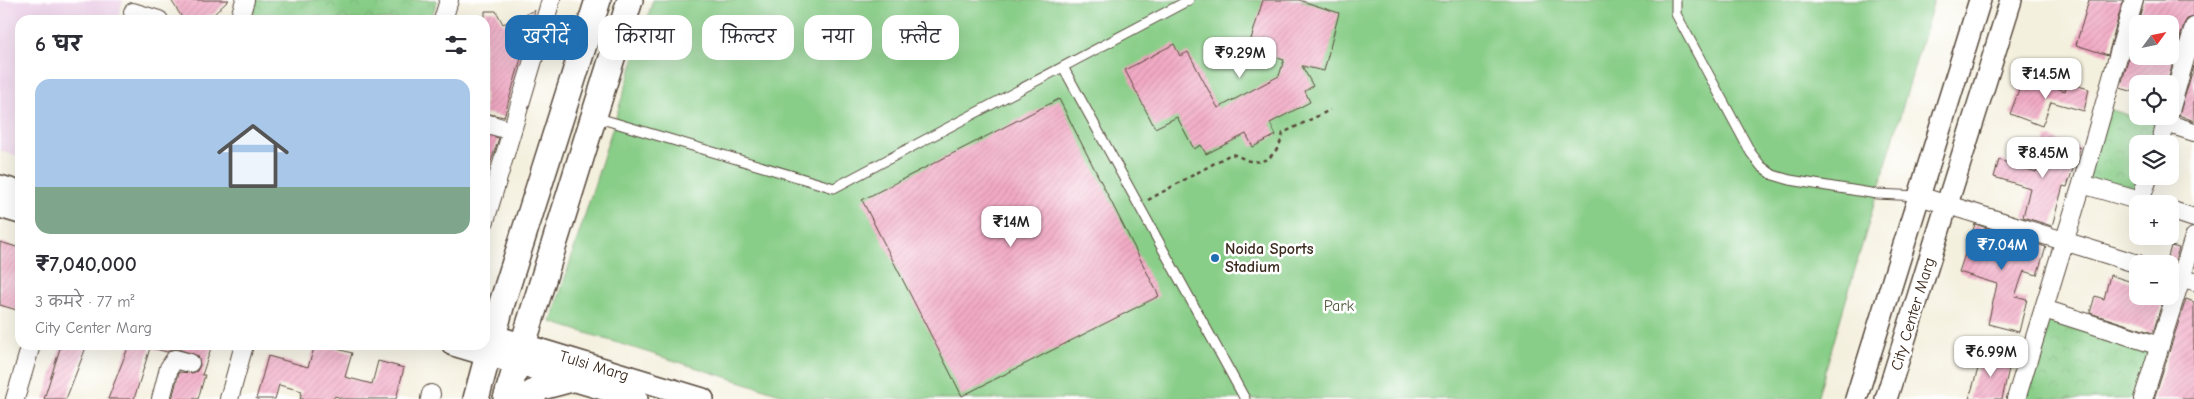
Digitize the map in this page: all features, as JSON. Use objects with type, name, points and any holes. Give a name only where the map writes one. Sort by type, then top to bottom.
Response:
[{"type":"main road","points":[[490,338],[598,0]]},
{"type":"main road","points":[[506,399],[630,0]]},
{"type":"main road","points":[[476,399],[487,350]]},
{"type":"main road","points":[[523,399],[542,387],[583,385]]},
{"type":"street","points":[[240,15],[245,0]]},
{"type":"street","points":[[444,15],[449,0]]},
{"type":"street","points":[[490,204],[551,0]]},
{"type":"street","name":"City Center Marg","points":[[1856,399],[1980,0]]},
{"type":"street","name":"City Center Marg","points":[[1886,399],[2011,0]]},
{"type":"street","points":[[2016,399],[2082,184],[2134,0]]},
{"type":"street","points":[[2179,79],[2194,27]]},
{"type":"street","points":[[2179,123],[2194,132]]},
{"type":"street","points":[[490,124],[512,131]]},
{"type":"street","points":[[2082,184],[2129,197]]},
{"type":"street","points":[[0,186],[15,190]]},
{"type":"street","points":[[1919,196],[2129,261]]},
{"type":"street","points":[[0,207],[15,212]]},
{"type":"street","points":[[2179,213],[2194,218]]},
{"type":"street","points":[[2144,399],[2194,237]]},
{"type":"street","points":[[2044,309],[2160,346]]},
{"type":"street","name":"Tulsi Marg","points":[[490,341],[583,385],[637,399]]},
{"type":"street","points":[[15,399],[30,350]]},
{"type":"street","points":[[229,399],[243,350]]},
{"type":"street","name":"Tulsi Marg","points":[[519,354],[703,399]]},
{"type":"street","points":[[161,399],[169,368],[174,360],[190,363]]},
{"type":"lane","points":[[595,117],[834,188],[1189,0]]},
{"type":"lane","points":[[1676,0],[1676,14],[1751,153],[1761,166],[1773,175],[1790,180],[1877,194],[1919,196]]},
{"type":"lane","points":[[1064,67],[1245,399]]},
{"type":"path","points":[[1140,204],[1231,154],[1239,155],[1249,162],[1264,160],[1276,152],[1283,133],[1330,110]]},
{"type":"shaded area","points":[[0,0],[123,0],[118,15],[15,15],[15,155],[0,150]]},
{"type":"green space","points":[[257,0],[437,0],[432,15],[252,15]]},
{"type":"green space","name":"Noida Sports Stadium","points":[[653,0],[1934,0],[1817,399],[796,399],[551,322],[634,60],[692,60],[692,15],[648,15]]},
{"type":"green space","points":[[2109,109],[2129,115],[2129,125],[2160,125],[2157,135],[2129,135],[2129,185],[2141,185],[2138,195],[2131,195],[2086,181]]},
{"type":"green space","points":[[2048,317],[2153,350],[2138,399],[2023,399]]},
{"type":"building","points":[[171,0],[229,0],[214,14],[180,15]]},
{"type":"building","points":[[1263,0],[1299,0],[1339,13],[1324,71],[1302,66],[1313,86],[1305,91],[1310,102],[1270,123],[1276,135],[1253,147],[1246,134],[1206,154],[1201,145],[1194,149],[1177,117],[1155,128],[1125,70],[1174,44],[1180,56],[1188,52],[1218,108],[1279,76],[1284,60],[1248,49]]},
{"type":"building","points":[[2089,0],[2123,0],[2108,55],[2076,45]]},
{"type":"building","points":[[2144,0],[2194,0],[2194,17],[2187,19],[2179,42],[2179,15],[2140,15]]},
{"type":"building","points":[[535,10],[534,15],[524,15]]},
{"type":"building","points":[[485,11],[496,11],[503,24],[505,23],[505,60],[521,60],[504,117],[490,114],[490,15],[485,15]]},
{"type":"building","points":[[2129,58],[2129,65],[2172,65],[2170,75],[2129,75],[2129,90],[2120,88]]},
{"type":"building","points":[[2194,66],[2194,121],[2179,115]]},
{"type":"building","points":[[2024,76],[2065,91],[2067,83],[2089,89],[2084,111],[2051,102],[2042,126],[2010,114]]},
{"type":"building","points":[[1059,99],[1159,296],[962,396],[862,200]]},
{"type":"building","points":[[490,135],[499,138],[490,164]]},
{"type":"building","points":[[2047,137],[2080,148],[2067,187],[2063,186],[2052,226],[2023,217],[2030,188],[1994,177],[1999,160],[2036,172]]},
{"type":"building","points":[[1975,224],[2046,247],[2037,275],[2024,271],[2015,296],[2027,299],[2019,332],[1988,324],[1997,284],[1959,272]]},
{"type":"building","points":[[0,242],[15,246],[15,310],[0,305]]},
{"type":"building","points":[[2171,246],[2179,248],[2177,255],[2168,255]]},
{"type":"building","points":[[2110,275],[2129,281],[2129,305],[2161,305],[2153,333],[2090,313],[2095,296],[2104,299]]},
{"type":"building","points":[[2186,299],[2194,302],[2194,399],[2154,399]]},
{"type":"building","points":[[59,350],[85,350],[66,399],[44,399]]},
{"type":"building","points":[[127,350],[149,350],[134,399],[108,399]]},
{"type":"building","points":[[181,350],[210,350],[202,375],[205,375],[198,399],[172,399],[179,372],[192,373],[197,371],[200,365],[198,356]]},
{"type":"building","points":[[313,350],[341,350],[352,353],[345,377],[372,384],[378,361],[404,368],[396,399],[344,399],[335,396],[333,399],[300,399],[302,391],[279,385],[275,399],[256,399],[268,356],[308,367]]},
{"type":"building","points":[[1983,352],[2011,360],[2002,399],[1969,399]]},
{"type":"place","name":"Noida Sports Stadium","points":[[1215,258]]},
{"type":"park label","name":"Park","points":[[1339,306]]}]
